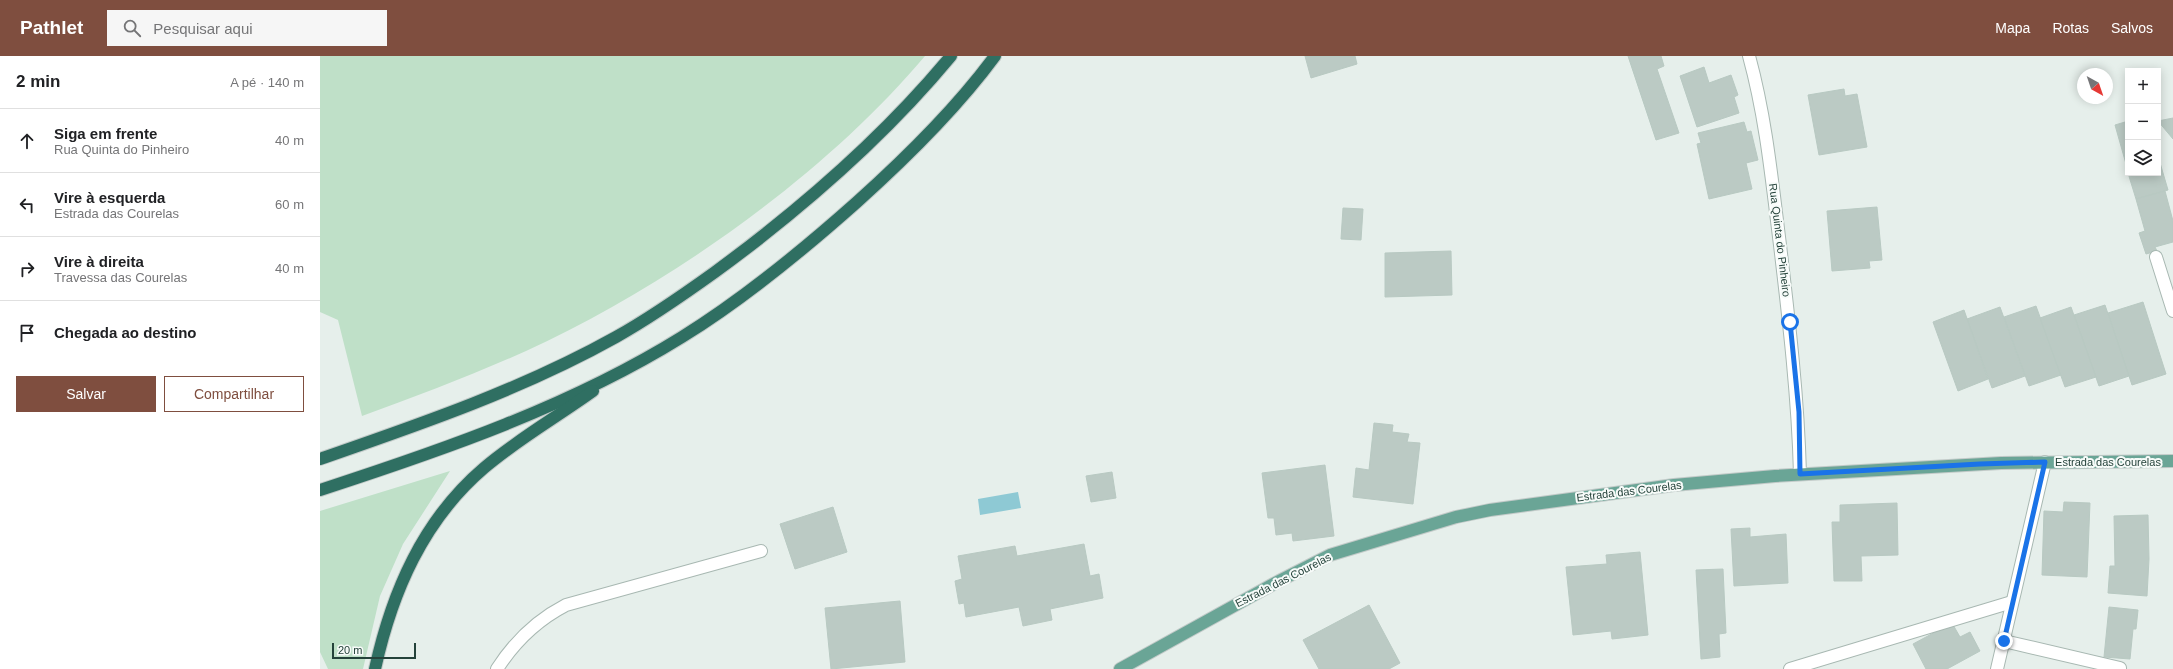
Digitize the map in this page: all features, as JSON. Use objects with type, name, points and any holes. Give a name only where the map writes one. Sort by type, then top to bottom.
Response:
[{"type":"highway","points":[[320,459],[467,406],[543,374],[624,333],[686,292],[755,242],[837,173],[904,109],[951,56]]},
{"type":"highway","points":[[320,490],[485,432],[558,402],[620,372],[682,337],[741,297],[810,244],[879,182],[934,127],[995,56]]},
{"type":"highway","points":[[375,669],[391,609],[408,566],[429,531],[454,498],[484,468],[509,449],[620,372]]},
{"type":"main road","name":"Estrada das Courelas","points":[[1120,669],[1321,559],[1357,546],[1440,522],[1490,510],[1627,491],[1722,480],[1800,474],[1980,464],[2173,461]]},
{"type":"street","name":"Rua Quinta do Pinheiro","points":[[1749,56],[1759,91],[1768,146],[1790,322],[1799,412],[1800,474]]},
{"type":"street","points":[[2156,257],[2173,311]]},
{"type":"street","points":[[1997,669],[2045,462]]},
{"type":"street","points":[[497,669],[507,653],[532,627],[547,615],[566,605],[761,551]]},
{"type":"street","points":[[1790,669],[2012,602]]},
{"type":"street","points":[[2004,641],[2120,668]]},
{"type":"green space","points":[[320,56],[925,56],[885,100],[840,144],[792,185],[741,224],[688,261],[580,325],[526,351],[444,385],[362,416],[338,320],[320,312]]},
{"type":"green space","points":[[450,471],[403,544],[380,596],[363,669],[328,669],[320,652],[320,511]]},
{"type":"water","points":[[1018,492],[1021,508],[980,515],[978,499]]},
{"type":"building","points":[[1305,56],[1355,56],[1357,64],[1311,78]]},
{"type":"building","points":[[1628,56],[1661,56],[1664,66],[1657,69],[1679,133],[1656,140]]},
{"type":"building","points":[[1704,67],[1709,83],[1731,75],[1738,95],[1734,97],[1739,113],[1697,127],[1680,76]]},
{"type":"building","points":[[1844,89],[1845,96],[1857,94],[1867,147],[1819,155],[1808,95]]},
{"type":"building","points":[[2173,118],[2173,139],[2161,125],[2161,120]]},
{"type":"building","points":[[1744,122],[1747,132],[1751,131],[1758,160],[1746,163],[1752,189],[1709,199],[1697,144],[1701,143],[1698,133]]},
{"type":"building","points":[[2125,122],[2125,160],[2115,125]]},
{"type":"building","points":[[2161,166],[2168,190],[2136,199],[2129,176],[2161,176]]},
{"type":"building","points":[[2165,191],[2173,221],[2173,242],[2155,247],[2157,251],[2146,254],[2139,233],[2145,231],[2136,199]]},
{"type":"building","points":[[1877,207],[1882,260],[1869,261],[1870,268],[1832,271],[1827,211]]},
{"type":"building","points":[[1343,208],[1363,209],[1361,240],[1341,239]]},
{"type":"building","points":[[1451,251],[1452,295],[1385,297],[1385,253]]},
{"type":"building","points":[[2143,302],[2166,374],[2132,385],[2108,313]]},
{"type":"building","points":[[2105,305],[2129,376],[2099,386],[2074,315]]},
{"type":"building","points":[[2036,306],[2061,375],[2029,386],[2004,317]]},
{"type":"building","points":[[2000,307],[2025,376],[1992,388],[1967,319]]},
{"type":"building","points":[[2071,307],[2096,377],[2065,387],[2040,318]]},
{"type":"building","points":[[1964,310],[1988,379],[1958,391],[1933,322]]},
{"type":"building","points":[[1374,423],[1393,425],[1392,432],[1409,434],[1407,442],[1420,443],[1413,504],[1353,497],[1356,468],[1369,470]]},
{"type":"building","points":[[1325,465],[1334,536],[1293,541],[1292,533],[1276,535],[1274,518],[1268,518],[1262,473]]},
{"type":"building","points":[[1112,472],[1116,498],[1091,502],[1086,476]]},
{"type":"building","points":[[2064,502],[2090,503],[2087,577],[2042,575],[2044,511],[2063,512]]},
{"type":"building","points":[[1897,503],[1898,555],[1861,556],[1862,581],[1834,581],[1832,522],[1840,522],[1840,505]]},
{"type":"building","points":[[833,507],[847,552],[795,569],[780,524]]},
{"type":"building","points":[[2148,515],[2149,559],[2147,596],[2108,593],[2110,566],[2115,566],[2114,516]]},
{"type":"building","points":[[1750,528],[1750,537],[1786,534],[1788,583],[1734,586],[1731,529]]},
{"type":"building","points":[[1084,544],[1090,576],[1099,574],[1103,598],[1050,609],[1052,620],[1023,626],[1019,607],[966,617],[964,603],[959,604],[955,581],[962,579],[958,556],[1015,546],[1017,556]]},
{"type":"building","points":[[1640,552],[1648,635],[1612,639],[1611,631],[1573,635],[1566,567],[1607,564],[1606,555]]},
{"type":"building","points":[[1723,569],[1726,633],[1719,634],[1720,657],[1701,659],[1696,570]]},
{"type":"building","points":[[900,601],[905,662],[831,669],[825,608]]},
{"type":"building","points":[[1369,605],[1400,663],[1389,669],[1319,669],[1303,640]]},
{"type":"building","points":[[2109,607],[2138,610],[2136,629],[2133,629],[2130,659],[2104,657]]},
{"type":"building","points":[[1952,623],[1960,637],[1970,632],[1980,651],[1947,669],[1926,669],[1913,644]]},
{"type":"route","points":[[1790,322],[1799,412],[1800,474],[2045,462],[2004,641]]}]
